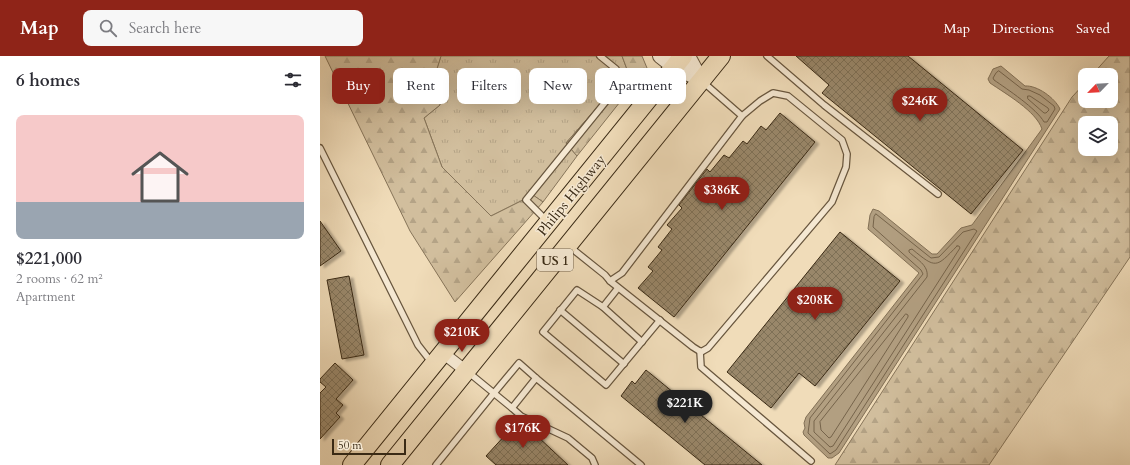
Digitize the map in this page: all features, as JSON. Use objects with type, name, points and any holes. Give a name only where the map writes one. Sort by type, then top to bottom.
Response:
[{"type":"main road","name":"Philips Highway","points":[[390,465],[721,56]]},
{"type":"main road","name":"Philips Highway","points":[[352,465],[679,62]]},
{"type":"street","points":[[660,56],[679,62],[701,80]]},
{"type":"street","points":[[688,56],[701,80]]},
{"type":"street","points":[[438,359],[466,371]]},
{"type":"lane","points":[[549,223],[526,200],[616,89],[620,80],[616,69],[600,56]]},
{"type":"lane","points":[[769,57],[824,105],[938,194]]},
{"type":"lane","points":[[701,80],[742,116]]},
{"type":"lane","points":[[610,281],[622,273],[742,116],[760,101],[774,93],[788,96],[842,140],[847,154],[846,167],[832,202],[708,348],[700,351]]},
{"type":"lane","points":[[320,148],[418,345],[438,359]]},
{"type":"lane","points":[[567,245],[605,275],[618,288],[700,351],[701,367],[812,461]]},
{"type":"lane","points":[[603,307],[618,288]]},
{"type":"lane","points":[[642,342],[603,307],[576,290],[543,332],[606,385],[624,364],[642,342],[660,320]]},
{"type":"lane","points":[[560,310],[624,364]]},
{"type":"lane","points":[[436,465],[519,363],[641,465]]},
{"type":"lane","points":[[466,371],[521,416],[568,438],[592,458],[595,465]]},
{"type":"lane","points":[[512,408],[536,378]]},
{"type":"green space","points":[[325,56],[441,56],[437,68],[393,68],[393,104],[440,104],[424,118],[442,167],[491,216],[533,195],[543,202],[455,302],[410,231],[348,104],[385,104],[385,68],[332,68],[332,70]]},
{"type":"green space","points":[[441,56],[622,56],[626,68],[595,68],[595,104],[600,104],[566,143],[577,156],[543,202],[533,195],[491,216],[442,167],[424,118],[440,104],[449,104],[449,68],[437,68]]},
{"type":"green space","points":[[622,56],[642,56],[647,68],[626,68]]},
{"type":"green space","points":[[1109,56],[1130,56],[1130,257],[989,465],[835,465],[1072,97],[1078,91],[1078,108],[1118,108],[1118,68],[1098,68]]},
{"type":"green space","points":[[600,104],[618,104],[577,156],[566,143]]},
{"type":"water","points":[[1001,66],[1025,86],[1030,86],[1045,93],[1058,105],[1060,109],[839,453],[832,458],[828,458],[804,435],[804,423],[806,417],[919,273],[868,229],[870,215],[873,209],[879,211],[932,254],[937,254],[961,228],[972,225],[1042,129],[1039,122],[1027,109],[990,83],[988,79],[993,69]]},
{"type":"building","points":[[796,56],[908,56],[1023,150],[971,214],[822,93],[829,85]]},
{"type":"building","points":[[780,113],[815,142],[674,317],[638,288],[653,271],[648,267],[662,250],[658,247],[672,229],[667,225],[682,208],[679,205],[707,169],[710,172],[724,155],[729,158],[743,141],[747,144],[761,126],[766,130]]},
{"type":"building","points":[[320,221],[341,251],[320,266]]},
{"type":"building","points":[[840,232],[900,281],[815,386],[799,373],[771,408],[727,372]]},
{"type":"building","points":[[349,276],[364,355],[342,359],[327,280]]},
{"type":"building","points":[[335,363],[353,380],[336,399],[343,405],[336,413],[340,417],[320,439],[320,393],[326,387],[320,382],[320,379]]},
{"type":"building","points":[[646,370],[762,465],[705,465],[621,396],[632,381],[635,384]]},
{"type":"building","points":[[519,420],[568,465],[496,465],[486,456]]}]
